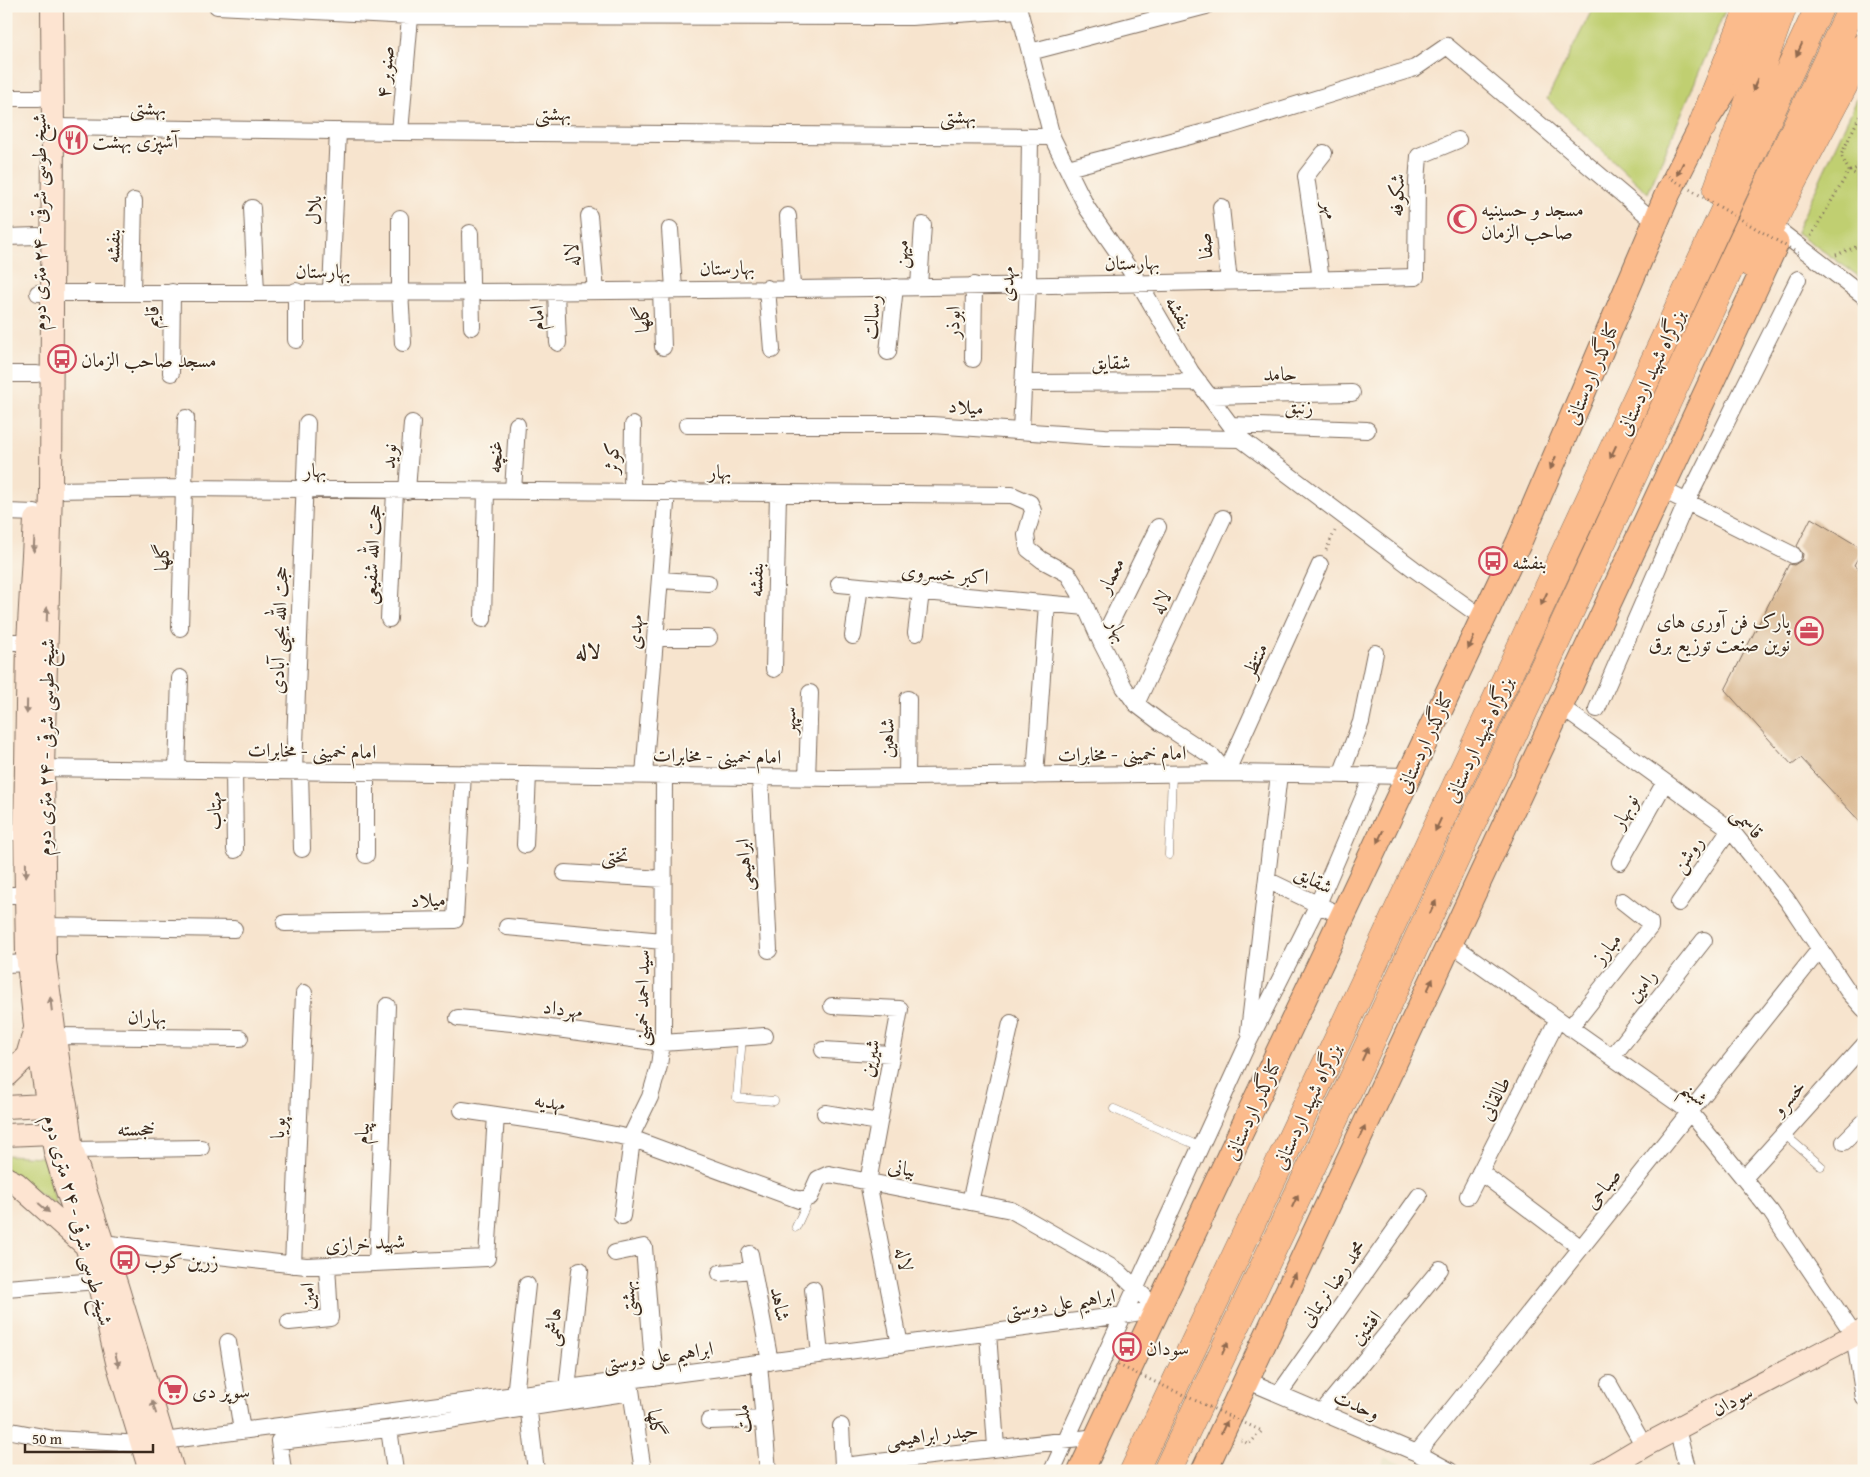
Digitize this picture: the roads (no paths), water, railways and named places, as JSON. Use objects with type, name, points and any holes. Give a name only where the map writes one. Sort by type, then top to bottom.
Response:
[{"type":"highway","name":"کنارگذر اردستانی","points":[[1702,126],[1750,6]]},
{"type":"highway","points":[[1660,351],[1783,6]]},
{"type":"highway","name":"بزرگراه شهید اردستانی","points":[[1134,1471],[1820,6]]},
{"type":"highway","name":"بزرگراه شهید اردستانی","points":[[1167,1471],[1355,1075],[1852,6]]},
{"type":"highway","points":[[1540,674],[1698,375],[1790,186],[1864,47]]},
{"type":"main road","name":"شیخ طوسی شرقی - ۲۴ متری دوم","points":[[37,6],[39,98],[38,236],[45,293],[51,490],[34,768],[16,832],[16,895],[28,963],[45,1031],[61,1081],[57,1105],[64,1137],[65,1185],[120,1295],[173,1471]]},
{"type":"main road","name":"شیخ طوسی شرقی - ۲۴ متری دوم","points":[[45,1031],[46,961],[34,768],[17,642],[36,513],[37,374],[45,293],[53,127],[52,6]]},
{"type":"main road","points":[[1702,126],[1778,6]]},
{"type":"main road","points":[[1204,1471],[1864,54]]},
{"type":"main road","name":"کنارگذر اردستانی","points":[[1081,1471],[1519,542],[1655,222],[1702,126]]},
{"type":"main road","points":[[6,1076],[27,1056],[45,1031]]},
{"type":"main road","points":[[6,1107],[57,1105]]},
{"type":"main road","points":[[6,1135],[64,1137]]},
{"type":"main road","points":[[6,1178],[16,1183],[94,1244]]},
{"type":"main road","name":"شیخ طوسی شرقی - ۲۴ متری دوم","points":[[94,1244],[98,1281],[117,1362],[150,1471]]},
{"type":"main road","name":"سودان","points":[[1602,1471],[1644,1446],[1859,1332]]},
{"type":"main road","points":[[1176,1471],[1208,1383]]},
{"type":"street","points":[[217,6],[411,11],[797,12],[911,12],[1018,8]]},
{"type":"street","points":[[1030,52],[1206,6]]},
{"type":"street","name":"بنفشه","points":[[1018,8],[1052,137],[1087,208],[1138,283],[1199,382],[1241,439],[1483,618]]},
{"type":"street","name":"صنوبر ۴","points":[[400,132],[411,11]]},
{"type":"street","points":[[1068,168],[1228,126],[1415,68],[1446,46],[1655,222]]},
{"type":"street","points":[[6,98],[39,98]]},
{"type":"street","name":"بهشتی","points":[[53,127],[400,132],[1052,137]]},
{"type":"street","name":"بلال","points":[[331,291],[338,131]]},
{"type":"street","name":"مهدی","points":[[1021,431],[1028,284],[1030,137]]},
{"type":"street","name":"شکوفه","points":[[1416,276],[1419,156],[1458,140]]},
{"type":"street","name":"مهر","points":[[1321,279],[1306,176],[1324,153]]},
{"type":"street","name":"بنفشه","points":[[132,292],[134,201]]},
{"type":"street","name":"صفا","points":[[1221,206],[1229,282]]},
{"type":"street","points":[[252,208],[256,292]]},
{"type":"street","name":"لاله","points":[[589,216],[596,290]]},
{"type":"street","points":[[788,216],[792,288]]},
{"type":"street","points":[[400,218],[400,291],[403,343]]},
{"type":"street","name":"میهن","points":[[919,286],[923,225]]},
{"type":"street","points":[[668,289],[670,229]]},
{"type":"street","points":[[1781,232],[1864,296]]},
{"type":"street","points":[[470,233],[472,327]]},
{"type":"street","points":[[6,237],[38,236]]},
{"type":"street","name":"بهارستان","points":[[45,293],[556,291],[896,287],[1229,282],[1416,276]]},
{"type":"street","points":[[1597,709],[1687,501],[1798,279]]},
{"type":"street","name":"ابوذر","points":[[973,359],[974,285]]},
{"type":"street","name":"رسالت","points":[[888,352],[896,287]]},
{"type":"street","points":[[767,288],[772,350]]},
{"type":"street","name":"گلها","points":[[663,348],[668,289]]},
{"type":"street","points":[[296,291],[296,340]]},
{"type":"street","name":"امام","points":[[556,291],[558,343]]},
{"type":"street","name":"قایم","points":[[171,373],[172,292]]},
{"type":"street","points":[[6,374],[37,374]]},
{"type":"street","name":"شقایق","points":[[1023,383],[1199,382]]},
{"type":"street","name":"حامد","points":[[1209,396],[1352,393]]},
{"type":"street","name":"گلها","points":[[180,628],[186,418]]},
{"type":"street","name":"حجت الله یحیی آبادی","points":[[302,848],[297,771],[307,423]]},
{"type":"street","name":"نوید","points":[[401,490],[412,423]]},
{"type":"street","name":"غنچه","points":[[514,490],[517,425]]},
{"type":"street","name":"کوثر","points":[[632,491],[633,425]]},
{"type":"street","name":"میلاد","points":[[687,425],[932,425],[1105,437],[1241,439]]},
{"type":"street","name":"زنبق","points":[[1231,425],[1367,430]]},
{"type":"street","name":"بهار","points":[[51,490],[185,488],[1012,495],[1030,503],[1033,510],[1026,535],[1028,549],[1042,560],[1068,574],[1124,687],[1136,704],[1161,723],[1213,756],[1226,773]]},
{"type":"street","name":"حجت الله شفیعی","points":[[389,619],[401,490]]},
{"type":"street","points":[[1661,490],[1687,501],[1793,555]]},
{"type":"street","points":[[483,619],[486,491]]},
{"type":"street","name":"مهدی","points":[[644,775],[667,492]]},
{"type":"street","name":"بنفشه","points":[[774,669],[778,493]]},
{"type":"street","points":[[6,512],[36,513]]},
{"type":"street","name":"لاله","points":[[1136,704],[1223,518]]},
{"type":"street","name":"معمار","points":[[1101,642],[1158,527]]},
{"type":"street","name":"منتظر","points":[[1226,773],[1320,565]]},
{"type":"street","points":[[660,580],[708,583]]},
{"type":"street","name":"اکبر خسروی","points":[[838,584],[1086,608]]},
{"type":"street","points":[[853,636],[860,586]]},
{"type":"street","points":[[916,633],[921,592]]},
{"type":"street","points":[[1035,776],[1047,604]]},
{"type":"street","points":[[655,638],[709,638]]},
{"type":"street","points":[[1341,775],[1360,722],[1375,653]]},
{"type":"street","points":[[177,770],[180,678]]},
{"type":"street","name":"سپهر","points":[[807,778],[810,693]]},
{"type":"street","name":"شاهین","points":[[907,777],[908,700]]},
{"type":"street","name":"قاسمی","points":[[1560,706],[1730,829],[1787,900],[1848,991],[1864,1009]]},
{"type":"street","name":"امام خمینی - مخابرات","points":[[34,768],[807,778],[1226,773],[1409,776]]},
{"type":"street","name":"مهتاب","points":[[234,770],[235,850]]},
{"type":"street","points":[[366,772],[366,855]]},
{"type":"street","name":"میلاد","points":[[285,922],[456,920],[463,773]]},
{"type":"street","points":[[525,845],[528,774]]},
{"type":"street","points":[[1247,1045],[1279,774]]},
{"type":"street","name":"سید احمد خمینی","points":[[622,1216],[631,1138],[650,1097],[659,1066],[662,1042],[664,775]]},
{"type":"street","points":[[1052,1471],[1247,1045],[1318,904],[1373,775]]},
{"type":"street","name":"ابراهیمی","points":[[760,777],[769,950]]},
{"type":"street","name":"نوبهار","points":[[1620,862],[1665,782]]},
{"type":"street","name":"روشن","points":[[1679,903],[1730,829]]},
{"type":"street","name":"تختی","points":[[564,873],[663,878]]},
{"type":"street","name":"شقایق","points":[[1267,880],[1342,916]]},
{"type":"street","name":"مبارز","points":[[1564,1023],[1650,927],[1650,923],[1622,901]]},
{"type":"street","points":[[44,926],[234,929]]},
{"type":"street","points":[[507,927],[663,941]]},
{"type":"street","name":"رامین","points":[[1612,1057],[1704,940]]},
{"type":"street","name":"شبنم","points":[[1450,942],[1690,1112],[1771,1212],[1859,1332]]},
{"type":"street","name":"صباحی","points":[[1417,1453],[1820,949]]},
{"type":"street","points":[[6,964],[28,963]]},
{"type":"street","name":"پویا","points":[[293,1264],[304,992]]},
{"type":"street","name":"پیام","points":[[377,1262],[387,1006]]},
{"type":"street","name":"شیرین","points":[[832,1006],[900,1009],[868,1182]]},
{"type":"street","name":"مهرداد","points":[[458,1018],[662,1042],[765,1036]]},
{"type":"street","points":[[970,1202],[1011,1023]]},
{"type":"street","name":"طالقانی","points":[[1468,1196],[1564,1023]]},
{"type":"street","name":"بهاران","points":[[45,1031],[240,1038]]},
{"type":"street","name":"خسرو","points":[[1744,1178],[1864,1045]]},
{"type":"street","points":[[823,1050],[891,1054]]},
{"type":"street","name":"مهدیه","points":[[462,1110],[558,1124],[631,1138]]},
{"type":"street","points":[[825,1113],[879,1122]]},
{"type":"street","name":"شهید خرازی","points":[[94,1244],[293,1264],[327,1265],[487,1258],[496,1115]]},
{"type":"street","points":[[1844,1142],[1864,1122]]},
{"type":"street","name":"خجسته","points":[[64,1137],[201,1148]]},
{"type":"street","points":[[631,1138],[799,1200],[810,1197]]},
{"type":"street","points":[[1201,1147],[1230,1154]]},
{"type":"street","points":[[1480,1172],[1581,1248]]},
{"type":"street","name":"بیانی","points":[[810,1197],[818,1178],[829,1174],[1010,1210],[1118,1272],[1157,1309]]},
{"type":"street","name":"لاله","points":[[868,1182],[900,1345]]},
{"type":"street","name":"محمد رضا نریمانی","points":[[1280,1394],[1419,1196]]},
{"type":"street","name":"بهشتی","points":[[615,1253],[644,1248],[654,1377]]},
{"type":"street","name":"شاهد","points":[[750,1254],[765,1363]]},
{"type":"street","name":"امین","points":[[289,1322],[330,1318],[327,1265]]},
{"type":"street","name":"افشین","points":[[1322,1412],[1440,1268]]},
{"type":"street","name":"هاشمی","points":[[567,1389],[580,1270]]},
{"type":"street","points":[[720,1273],[753,1270]]},
{"type":"street","points":[[6,1288],[98,1281]]},
{"type":"street","points":[[527,1284],[523,1399],[536,1471]]},
{"type":"street","points":[[813,1289],[820,1355]]},
{"type":"street","name":"ابراهیم علی دوستی","points":[[164,1441],[523,1399],[567,1389],[630,1386],[654,1377],[1157,1309]]},
{"type":"street","points":[[1859,1332],[1864,1398]]},
{"type":"street","points":[[988,1333],[996,1447]]},
{"type":"street","points":[[228,1342],[242,1431]]},
{"type":"street","name":"ملت","points":[[765,1363],[764,1419],[768,1471]]},
{"type":"street","name":"وحدت","points":[[1246,1380],[1417,1453],[1450,1471]]},
{"type":"street","points":[[1610,1384],[1644,1446]]},
{"type":"street","points":[[283,1471],[279,1441],[389,1429],[523,1399],[630,1386]]},
{"type":"street","name":"گلها","points":[[630,1386],[643,1471]]},
{"type":"street","points":[[709,1421],[764,1419]]},
{"type":"street","name":"حیدر ابراهیمی","points":[[841,1426],[843,1466],[996,1447],[1097,1437]]},
{"type":"street","points":[[389,1429],[394,1471]]},
{"type":"street","points":[[1677,1429],[1688,1471]]},
{"type":"street","points":[[6,1430],[54,1439],[142,1444]]},
{"type":"lane","points":[[1170,855],[1172,774]]},
{"type":"lane","points":[[742,1037],[737,1098],[774,1101]]},
{"type":"lane","points":[[1114,1109],[1201,1147]]},
{"type":"lane","points":[[1784,1134],[1821,1166]]},
{"type":"lane","points":[[796,1226],[810,1197]]},
{"type":"place","name":"آشپزی بهشت","points":[[73,140]]},
{"type":"place","name":"مسجد و حسینیه صاحب الزمان","points":[[1462,219]]},
{"type":"place","name":"مسجد صاحب الزمان","points":[[62,359]]},
{"type":"place","name":"بنفشه","points":[[1493,561]]},
{"type":"place","name":"پارک فن آوری های نوین صنعت توزیع برق","points":[[1809,631]]},
{"type":"place","name":"زرین کوب","points":[[125,1260]]},
{"type":"place","name":"سودان","points":[[1127,1347]]},
{"type":"place","name":"سوپر دی","points":[[173,1390]]},
{"type":"district","name":"لاله","points":[[588,651]]}]
